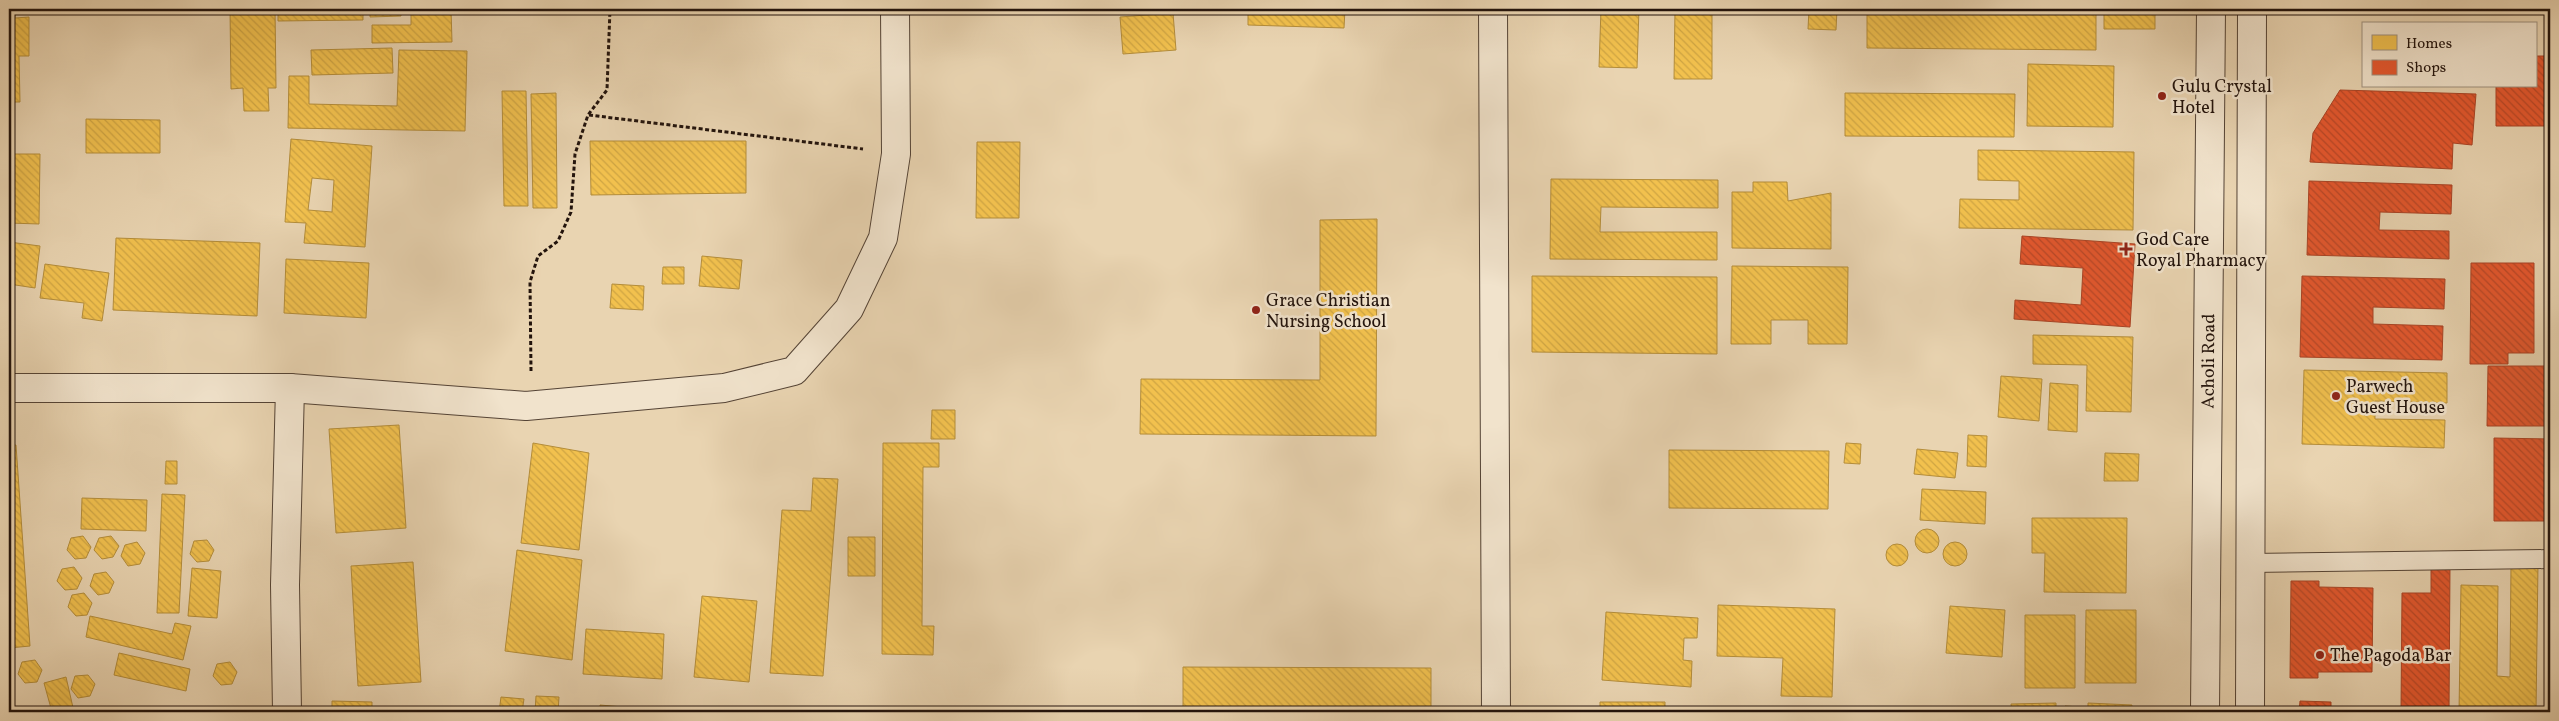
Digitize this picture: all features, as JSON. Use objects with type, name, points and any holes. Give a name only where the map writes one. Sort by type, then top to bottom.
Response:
[{"type":"street","points":[[9,388],[290,388],[526,406],[724,388],[794,371],[849,309],[883,238],[896,154],[895,9]]},
{"type":"street","points":[[1493,9],[1496,712]]},
{"type":"street","name":"Acholi Road","points":[[2205,712],[2211,9]]},
{"type":"street","points":[[2250,712],[2252,9]]},
{"type":"street","points":[[287,712],[285,584],[290,388]]},
{"type":"lane","points":[[2250,563],[2550,559]]},
{"type":"path","points":[[526,406],[532,367],[530,282],[538,256],[558,241],[571,212],[575,154],[588,115],[607,90],[610,9]]},
{"type":"path","points":[[588,115],[896,154]]},
{"type":"building: Homes","points":[[9,9],[15,9],[15,18],[29,17],[29,56],[19,56],[20,102],[10,102],[11,146],[9,146]]},
{"type":"building: Homes","points":[[230,9],[275,9],[276,88],[268,88],[269,111],[244,111],[243,88],[231,89]]},
{"type":"building: Homes","points":[[278,9],[363,9],[363,20],[278,21]]},
{"type":"building: Homes","points":[[370,9],[401,9],[401,16],[370,17]]},
{"type":"building: Homes","points":[[411,9],[451,9],[452,42],[372,43],[372,25],[411,25]]},
{"type":"building: Homes","points":[[1248,9],[1345,9],[1344,28],[1248,25]]},
{"type":"building: Homes","points":[[1601,9],[1639,9],[1637,68],[1599,67]]},
{"type":"building: Homes","points":[[1675,9],[1712,9],[1712,79],[1674,79]]},
{"type":"building: Homes","points":[[1809,9],[1837,9],[1836,30],[1808,29]]},
{"type":"building: Homes","points":[[1867,9],[2096,9],[2096,50],[1867,48]]},
{"type":"building: Homes","points":[[2104,9],[2155,9],[2155,29],[2104,29]]},
{"type":"building: Homes","points":[[1173,13],[1176,50],[1123,54],[1120,17]]},
{"type":"building: Homes","points":[[392,48],[393,73],[312,75],[311,50]]},
{"type":"building: Homes","points":[[399,50],[467,51],[465,131],[288,128],[289,76],[309,76],[309,104],[397,106]]},
{"type":"building: Homes","points":[[2028,64],[2114,66],[2113,127],[2027,126]]},
{"type":"building: Homes","points":[[502,91],[526,91],[528,206],[504,206]]},
{"type":"building: Homes","points":[[556,93],[557,208],[533,208],[531,94]]},
{"type":"building: Homes","points":[[1845,93],[2015,94],[2014,137],[1845,136]]},
{"type":"building: Homes","points":[[86,119],[160,120],[160,153],[86,153]]},
{"type":"building: Homes","points":[[291,139],[372,146],[365,247],[304,243],[306,223],[285,222]],"holes":[[[312,178],[334,180],[332,212],[308,210]]]},
{"type":"building: Homes","points":[[590,141],[746,141],[746,193],[591,195]]},
{"type":"building: Homes","points":[[977,142],[1020,142],[1019,218],[976,218]]},
{"type":"building: Homes","points":[[1978,150],[2134,152],[2133,230],[1959,228],[1960,199],[2019,200],[2019,181],[1978,180]]},
{"type":"building: Homes","points":[[9,154],[40,154],[39,224],[9,223]]},
{"type":"building: Homes","points":[[1551,179],[1718,180],[1718,208],[1601,207],[1600,232],[1717,232],[1717,260],[1550,259]]},
{"type":"building: Homes","points":[[1753,182],[1787,182],[1788,201],[1831,193],[1831,249],[1732,248],[1732,192],[1753,192]]},
{"type":"building: Homes","points":[[1377,219],[1376,436],[1140,434],[1141,379],[1320,380],[1320,220]]},
{"type":"building: Homes","points":[[116,238],[260,243],[257,316],[113,310]]},
{"type":"building: Homes","points":[[9,242],[40,246],[35,288],[9,284]]},
{"type":"building: Homes","points":[[702,256],[742,260],[739,289],[699,286]]},
{"type":"building: Homes","points":[[286,259],[369,263],[366,318],[284,313]]},
{"type":"building: Homes","points":[[45,264],[109,273],[102,321],[82,318],[84,303],[40,298]]},
{"type":"building: Homes","points":[[1732,266],[1848,267],[1847,344],[1808,344],[1808,320],[1771,320],[1771,344],[1731,344]]},
{"type":"building: Homes","points":[[663,267],[684,267],[684,284],[662,284]]},
{"type":"building: Homes","points":[[1532,276],[1717,277],[1717,354],[1532,352]]},
{"type":"building: Homes","points":[[612,284],[644,286],[643,310],[610,308]]},
{"type":"building: Homes","points":[[2033,335],[2133,337],[2131,412],[2086,411],[2087,365],[2033,364]]},
{"type":"building: Homes","points":[[2304,370],[2447,373],[2447,403],[2375,401],[2375,419],[2445,420],[2444,448],[2302,444]]},
{"type":"building: Homes","points":[[2001,376],[2042,379],[2039,421],[1998,417]]},
{"type":"building: Homes","points":[[2050,383],[2078,385],[2077,432],[2048,430]]},
{"type":"building: Homes","points":[[932,410],[955,410],[955,439],[931,439]]},
{"type":"building: Homes","points":[[399,425],[406,528],[336,533],[329,429]]},
{"type":"building: Homes","points":[[1968,435],[1987,436],[1986,467],[1967,466]]},
{"type":"building: Homes","points":[[533,443],[589,453],[579,550],[521,543]]},
{"type":"building: Homes","points":[[883,443],[939,443],[939,467],[923,467],[922,626],[934,626],[933,655],[882,654]]},
{"type":"building: Homes","points":[[1846,443],[1861,444],[1860,464],[1844,463]]},
{"type":"building: Homes","points":[[9,445],[16,445],[30,646],[9,648]]},
{"type":"building: Homes","points":[[1917,449],[1958,453],[1955,478],[1914,474]]},
{"type":"building: Homes","points":[[1669,450],[1829,451],[1828,509],[1669,508]]},
{"type":"building: Homes","points":[[2105,453],[2139,454],[2138,481],[2104,481]]},
{"type":"building: Homes","points":[[166,461],[177,461],[177,484],[165,484]]},
{"type":"building: Homes","points":[[813,478],[838,479],[823,676],[770,673],[782,510],[811,511]]},
{"type":"building: Homes","points":[[1922,489],[1986,492],[1985,524],[1920,520]]},
{"type":"building: Homes","points":[[162,494],[185,495],[179,613],[157,613]]},
{"type":"building: Homes","points":[[82,498],[147,500],[146,531],[81,529]]},
{"type":"building: Homes","points":[[2032,518],[2127,518],[2126,593],[2044,592],[2045,553],[2032,553]]},
{"type":"building: Homes","points":[[1927,529],[1932,530],[1938,536],[1938,546],[1932,552],[1927,553],[1922,552],[1916,546],[1915,541],[1916,536],[1922,530]]},
{"type":"building: Homes","points":[[83,536],[91,547],[86,558],[75,559],[67,550],[71,538]]},
{"type":"building: Homes","points":[[111,536],[119,546],[113,557],[102,559],[94,550],[99,538]]},
{"type":"building: Homes","points":[[848,537],[875,537],[875,576],[848,576]]},
{"type":"building: Homes","points":[[207,540],[214,550],[209,561],[197,562],[190,554],[194,541]]},
{"type":"building: Homes","points":[[137,542],[145,553],[140,564],[128,566],[121,556],[125,545]]},
{"type":"building: Homes","points":[[1955,542],[1964,545],[1967,554],[1964,563],[1955,566],[1946,563],[1943,554],[1946,545]]},
{"type":"building: Homes","points":[[1893,544],[1901,544],[1908,551],[1908,559],[1901,566],[1893,566],[1886,559],[1886,551]]},
{"type":"building: Homes","points":[[517,550],[582,560],[572,660],[505,651]]},
{"type":"building: Homes","points":[[413,562],[421,682],[358,686],[351,566]]},
{"type":"building: Homes","points":[[2511,564],[2538,564],[2536,712],[2459,712],[2461,585],[2498,586],[2497,676],[2510,677]]},
{"type":"building: Homes","points":[[74,567],[82,578],[77,589],[65,590],[57,581],[62,569]]},
{"type":"building: Homes","points":[[192,568],[221,571],[217,618],[188,616]]},
{"type":"building: Homes","points":[[106,572],[114,582],[109,593],[98,595],[90,586],[94,574]]},
{"type":"building: Homes","points":[[84,593],[92,603],[87,615],[76,616],[68,607],[72,595]]},
{"type":"building: Homes","points":[[702,596],[757,601],[749,682],[694,677]]},
{"type":"building: Homes","points":[[1718,605],[1835,609],[1832,697],[1781,696],[1783,658],[1717,656]]},
{"type":"building: Homes","points":[[1950,606],[2005,610],[2002,657],[1946,653]]},
{"type":"building: Homes","points":[[2086,610],[2136,610],[2136,683],[2085,683]]},
{"type":"building: Homes","points":[[1606,612],[1698,618],[1697,638],[1684,638],[1683,660],[1692,661],[1691,687],[1602,680]]},
{"type":"building: Homes","points":[[2025,615],[2075,615],[2075,688],[2025,688]]},
{"type":"building: Homes","points":[[90,616],[172,634],[175,623],[191,626],[183,660],[86,637]]},
{"type":"building: Homes","points":[[586,629],[664,634],[662,679],[583,674]]},
{"type":"building: Homes","points":[[119,653],[190,669],[186,691],[114,675]]},
{"type":"building: Homes","points":[[35,660],[42,670],[37,682],[25,683],[18,674],[22,662]]},
{"type":"building: Homes","points":[[230,662],[237,672],[232,684],[221,685],[213,676],[217,664]]},
{"type":"building: Homes","points":[[1183,667],[1431,668],[1431,712],[1183,712]]},
{"type":"building: Homes","points":[[88,675],[95,684],[90,696],[78,698],[71,689],[75,676]]},
{"type":"building: Homes","points":[[66,677],[74,712],[52,712],[44,683]]},
{"type":"building: Homes","points":[[536,696],[559,697],[558,712],[535,712]]},
{"type":"building: Homes","points":[[501,697],[524,699],[522,712],[499,712]]},
{"type":"building: Homes","points":[[332,701],[372,702],[372,712],[332,712]]},
{"type":"building: Homes","points":[[1600,702],[1665,702],[1665,712],[1600,712]]},
{"type":"building: Homes","points":[[2056,703],[2056,712],[2012,712],[2011,704]]},
{"type":"building: Homes","points":[[2088,703],[2132,705],[2131,712],[2088,712]]},
{"type":"building: Homes","points":[[600,705],[646,709],[646,712],[600,712]]},
{"type":"building: Homes","points":[[2065,706],[2080,707],[2080,712],[2064,712]]},
{"type":"building: Homes","points":[[474,707],[483,708],[487,712],[468,712]]},
{"type":"building: Shops","points":[[2536,56],[2550,56],[2550,126],[2496,126],[2496,88],[2536,88]]},
{"type":"building: Shops","points":[[2340,90],[2476,94],[2472,145],[2453,143],[2452,169],[2310,162],[2313,133]]},
{"type":"building: Shops","points":[[2309,181],[2452,185],[2451,214],[2380,212],[2379,230],[2449,231],[2449,259],[2307,255]]},
{"type":"building: Shops","points":[[2022,236],[2135,244],[2130,327],[2014,319],[2015,300],[2081,305],[2083,268],[2020,264]]},
{"type":"building: Shops","points":[[2471,263],[2534,263],[2534,353],[2508,353],[2508,364],[2470,364]]},
{"type":"building: Shops","points":[[2302,276],[2445,279],[2444,309],[2373,307],[2373,324],[2443,326],[2442,360],[2300,357]]},
{"type":"building: Shops","points":[[2488,366],[2550,366],[2550,426],[2487,426]]},
{"type":"building: Shops","points":[[2494,438],[2550,439],[2550,521],[2494,521]]},
{"type":"building: Shops","points":[[2431,564],[2450,564],[2449,712],[2401,712],[2402,593],[2431,593]]},
{"type":"building: Shops","points":[[2291,581],[2319,581],[2319,587],[2373,588],[2372,672],[2318,672],[2318,678],[2290,678]]},
{"type":"building: Shops","points":[[2300,701],[2331,702],[2331,712],[2299,712]]},
{"type":"place","name":"Gulu Crystal Hotel","points":[[2162,96]]},
{"type":"place","name":"God Care Royal Pharmacy","points":[[2126,249]]},
{"type":"place","name":"Grace Christian Nursing School","points":[[1256,310]]},
{"type":"place","name":"Parwech Guest House","points":[[2336,396]]},
{"type":"place","name":"The Pagoda Bar","points":[[2320,655]]}]
